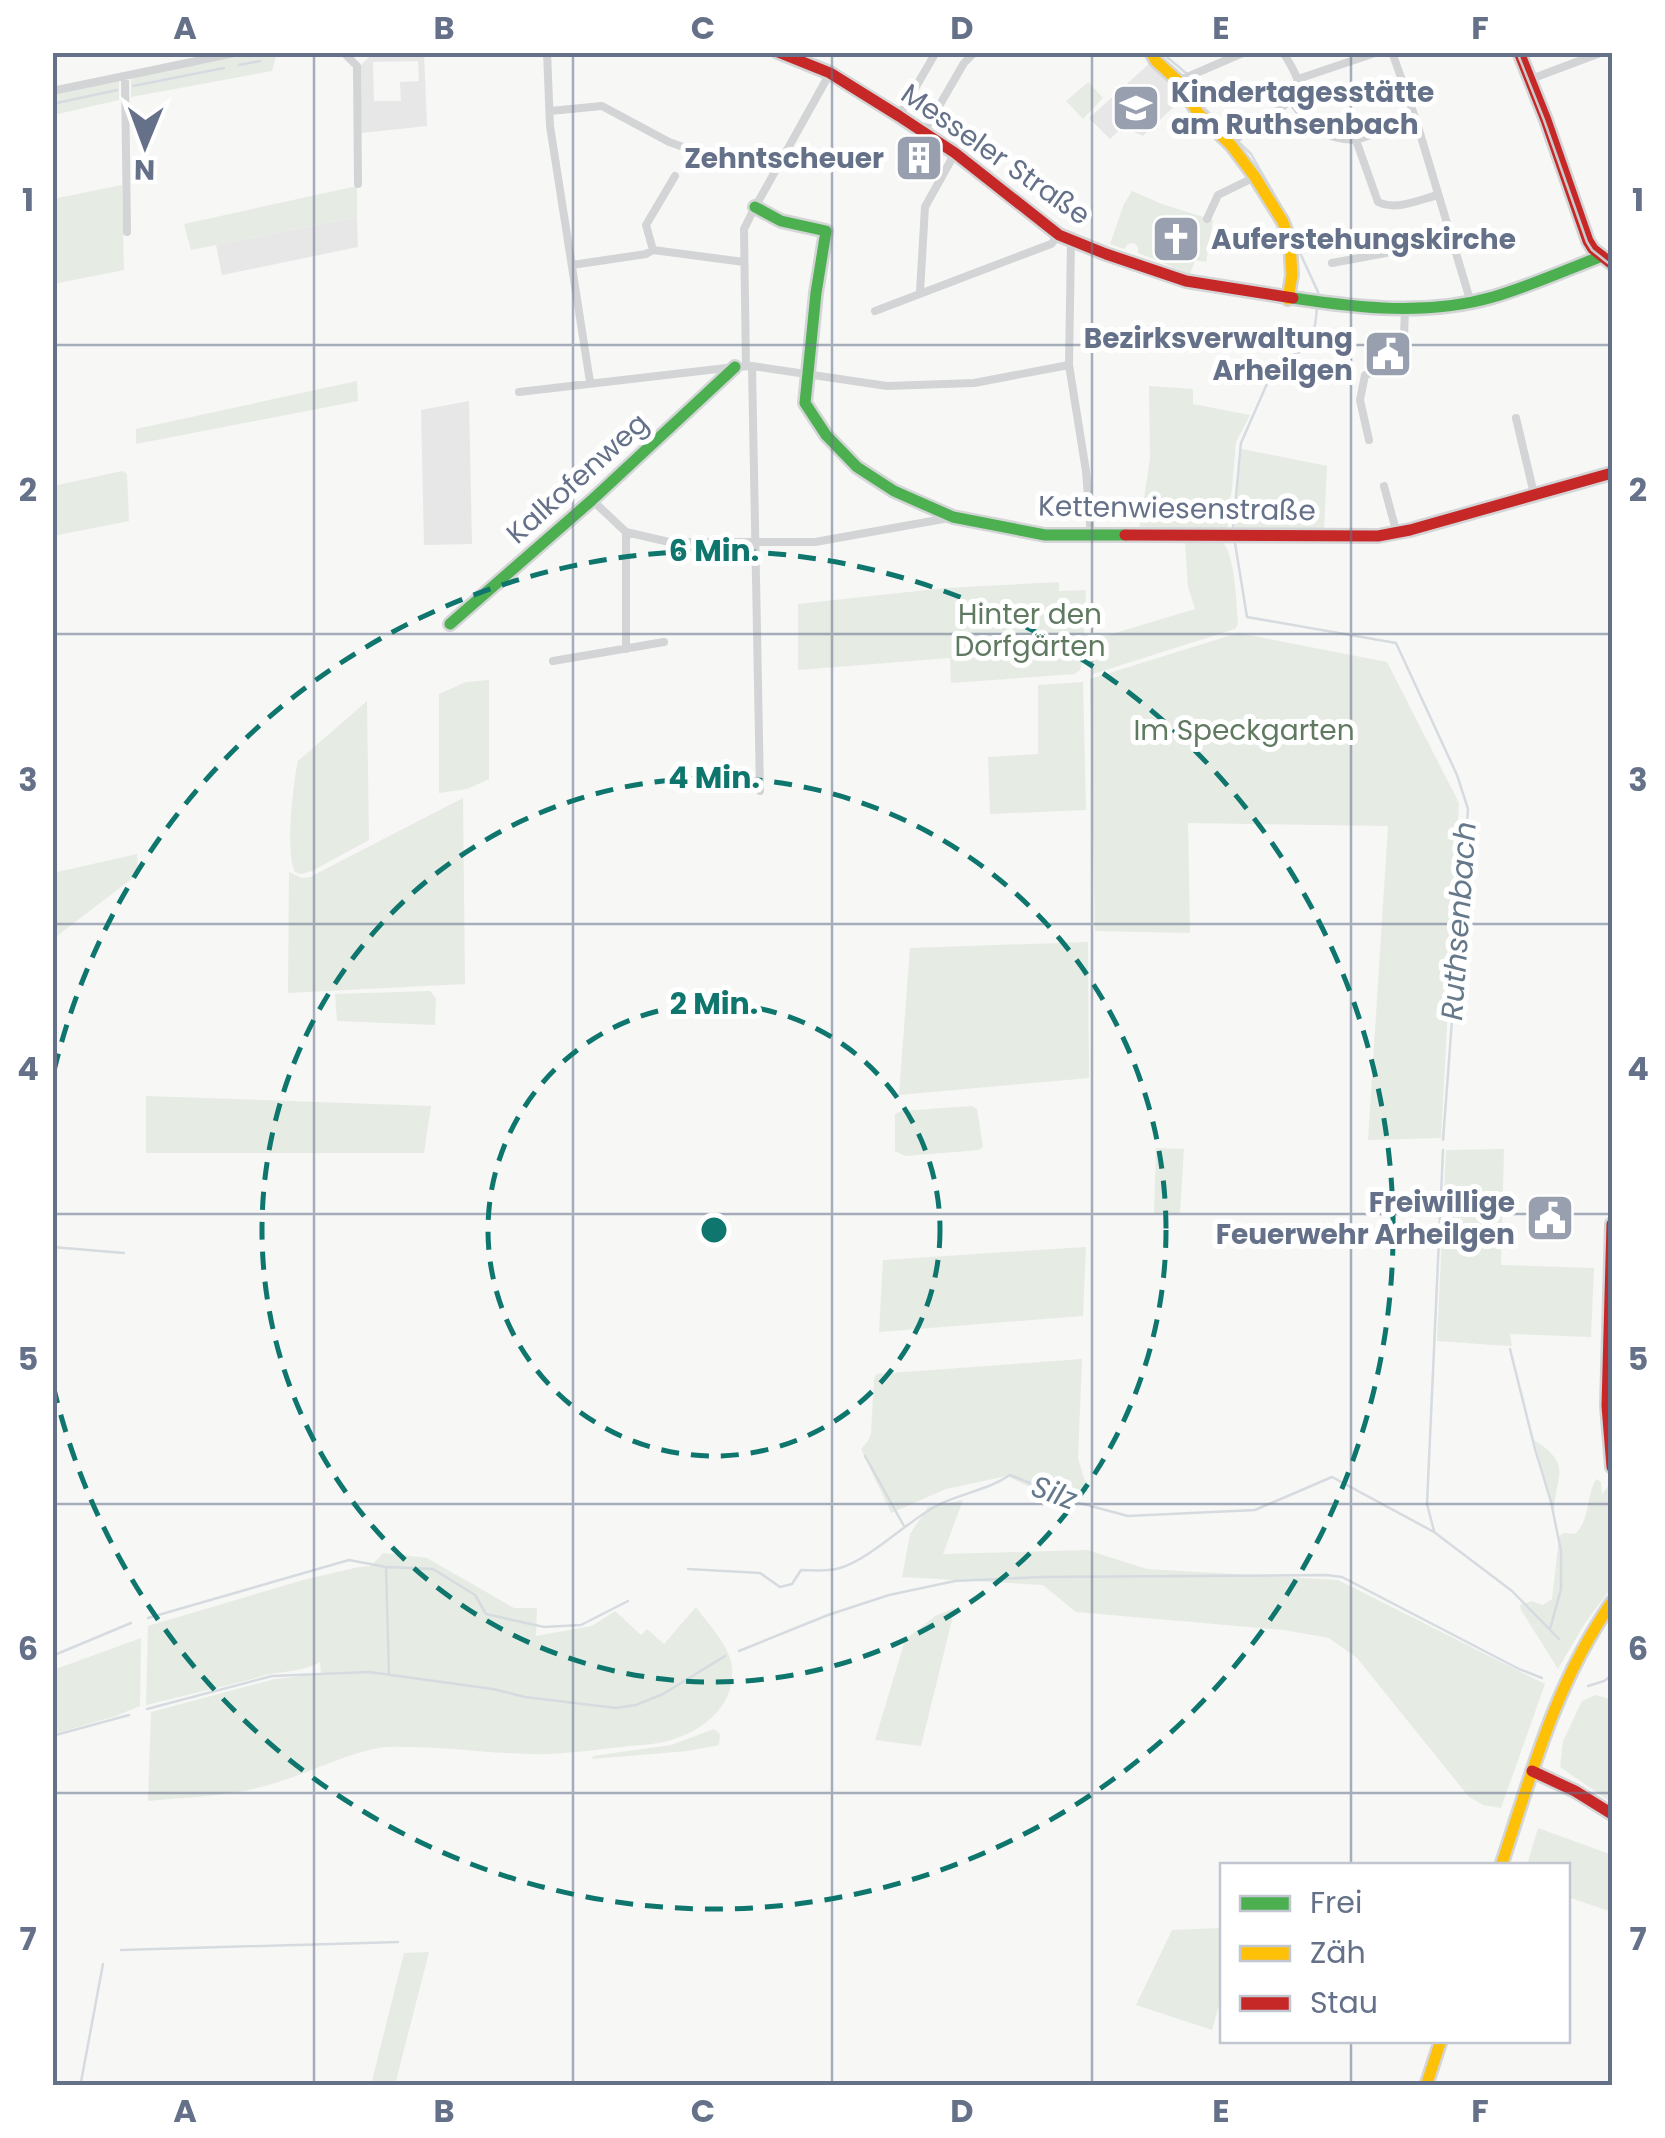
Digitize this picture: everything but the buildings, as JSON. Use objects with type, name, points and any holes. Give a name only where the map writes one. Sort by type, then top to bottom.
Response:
[{"type":"street","points":[[52,91],[240,52]]},
{"type":"street","points":[[343,52],[357,66],[358,184]]},
{"type":"street","points":[[547,52],[550,111],[590,382]]},
{"type":"street","name":"Messeler Straße","points":[[778,52],[830,73],[924,132],[1065,238],[1186,281],[1319,303],[1405,309],[1470,303],[1609,258]]},
{"type":"street","points":[[812,65],[818,52]]},
{"type":"street","points":[[899,116],[936,52]]},
{"type":"street","points":[[924,132],[964,62],[974,52]]},
{"type":"street","points":[[1151,52],[1178,81],[1198,113],[1256,177],[1283,222],[1290,242],[1292,275],[1288,299]]},
{"type":"street","points":[[1178,81],[1246,52]]},
{"type":"street","points":[[1239,137],[1291,101],[1298,90],[1298,80],[1283,52]]},
{"type":"street","points":[[1298,80],[1378,52]]},
{"type":"street","points":[[1392,52],[1470,303]]},
{"type":"street","points":[[1519,52],[1584,232],[1593,248],[1609,258]]},
{"type":"street","points":[[1531,79],[1604,52]]},
{"type":"street","points":[[760,792],[755,543],[744,366],[744,229],[830,73]]},
{"type":"street","points":[[125,76],[127,232]]},
{"type":"street","points":[[1291,101],[1305,119],[1340,140],[1356,140],[1416,120]]},
{"type":"street","points":[[550,111],[602,106],[669,142],[704,154]]},
{"type":"street","points":[[1356,140],[1382,206],[1398,206],[1438,195]]},
{"type":"street","points":[[920,292],[924,207],[955,154]]},
{"type":"street","points":[[653,250],[646,225],[675,176]]},
{"type":"street","points":[[1207,218],[1218,195],[1256,177]]},
{"type":"street","name":"Kettenwiesenstraße","points":[[755,207],[781,221],[826,230],[805,403],[826,436],[858,467],[894,491],[953,517],[1045,535],[1397,534],[1612,472]]},
{"type":"street","points":[[874,310],[1065,238],[1069,365],[1086,471],[1090,536]]},
{"type":"street","points":[[1332,263],[1451,238]]},
{"type":"street","points":[[572,265],[653,250],[744,262]]},
{"type":"street","points":[[1368,440],[1360,400],[1365,375],[1402,364],[1405,309]]},
{"type":"street","points":[[519,392],[744,366],[876,386],[915,386],[974,383],[1069,365]]},
{"type":"street","name":"Kalkofenweg","points":[[450,624],[744,366]]},
{"type":"street","points":[[1516,418],[1534,494]]},
{"type":"street","points":[[1384,486],[1397,534]]},
{"type":"street","points":[[592,500],[626,532],[668,542],[815,542],[953,517]]},
{"type":"street","points":[[626,532],[626,649]]},
{"type":"street","points":[[553,661],[664,642]]},
{"type":"street","points":[[1612,1224],[1607,1406],[1612,1462]]},
{"type":"street","points":[[1612,1422],[1612,1462]]},
{"type":"street","points":[[1502,1863],[1554,1709],[1573,1664],[1612,1602]]},
{"type":"street","points":[[1532,1771],[1612,1814]]},
{"type":"street","points":[[1426,2086],[1440,2043]]},
{"type":"shaded area","points":[[424,53],[427,126],[361,133],[360,66],[370,56]],"holes":[[[418,61],[419,81],[400,82],[401,101],[374,101],[373,62]]]},
{"type":"shaded area","name":"Kindertagesstätte am Ruthsenbach","points":[[1150,63],[1183,98],[1143,136],[1122,127],[1110,139],[1089,118]]},
{"type":"shaded area","points":[[357,217],[358,247],[222,275],[216,245]]},
{"type":"shaded area","points":[[469,401],[472,544],[424,545],[421,410]]},
{"type":"green space","points":[[259,53],[277,53],[272,71],[131,97],[131,78]]},
{"type":"green space","points":[[119,80],[119,100],[53,115],[52,95]]},
{"type":"green space","points":[[1088,82],[1103,98],[1083,119],[1066,101]]},
{"type":"green space","points":[[122,185],[124,270],[53,284],[53,199]]},
{"type":"green space","points":[[357,186],[357,217],[191,250],[184,224]]},
{"type":"green space","points":[[1132,191],[1213,220],[1206,262],[1195,260],[1189,277],[1138,253],[1134,243],[1124,249],[1110,244]]},
{"type":"green space","points":[[357,381],[358,401],[136,444],[136,429]]},
{"type":"green space","points":[[1149,386],[1193,389],[1193,404],[1250,415],[1236,442],[1228,531],[1139,531],[1150,459]]},
{"type":"green space","points":[[1242,449],[1327,466],[1324,530],[1235,530],[1233,513]]},
{"type":"green space","points":[[122,471],[127,474],[129,521],[53,536],[53,486]]},
{"type":"green space","points":[[1223,542],[1235,582],[1235,629],[1093,674],[1092,640],[1195,609],[1188,587],[1185,543]]},
{"type":"green space","name":"Hinter den Dorfgärten","points":[[1059,582],[1059,591],[1086,590],[1083,659],[1075,674],[951,683],[950,658],[798,670],[798,604],[945,588]]},
{"type":"green space","name":"Im Speckgarten","points":[[1238,633],[1387,662],[1459,803],[1441,1138],[1368,1140],[1388,826],[1188,823],[1190,933],[1095,931],[1090,679]]},
{"type":"green space","points":[[489,680],[489,779],[467,789],[439,793],[439,694],[466,682]]},
{"type":"green space","points":[[1083,682],[1086,810],[990,814],[988,757],[1038,754],[1038,685]]},
{"type":"green space","points":[[367,701],[369,840],[312,871],[295,872],[290,835],[298,761]]},
{"type":"green space","points":[[463,798],[465,984],[288,993],[289,872],[310,877]]},
{"type":"green space","points":[[137,854],[138,874],[53,939],[53,873]]},
{"type":"green space","points":[[1088,942],[1089,1078],[899,1095],[910,948]]},
{"type":"green space","points":[[430,991],[436,998],[435,1025],[337,1021],[335,994]]},
{"type":"green space","points":[[146,1096],[431,1106],[424,1153],[146,1153]]},
{"type":"green space","points":[[972,1106],[977,1109],[983,1147],[979,1150],[905,1156],[895,1151],[895,1114]]},
{"type":"green space","points":[[1156,1148],[1184,1149],[1180,1213],[1154,1213]]},
{"type":"green space","points":[[1504,1149],[1501,1265],[1594,1268],[1591,1337],[1510,1334],[1512,1346],[1437,1341],[1446,1150]]},
{"type":"green space","points":[[1086,1247],[1083,1316],[879,1332],[883,1260]]},
{"type":"green space","points":[[1082,1359],[1078,1458],[1088,1492],[1042,1493],[1007,1476],[946,1489],[891,1513],[861,1449],[871,1433],[876,1374]]},
{"type":"green space","points":[[1534,1440],[1558,1464],[1554,1512]]},
{"type":"green space","points":[[1596,1479],[1601,1482],[1602,1494],[1610,1484],[1612,1489],[1612,1587],[1558,1669],[1520,1605],[1532,1601],[1543,1605],[1552,1599],[1559,1537],[1580,1529]]},
{"type":"green space","points":[[963,1500],[943,1554],[1087,1550],[1147,1569],[1338,1580],[1545,1684],[1501,1808],[1483,1805],[1469,1797],[1357,1658],[1329,1638],[1284,1630],[1076,1612],[1043,1585],[902,1577],[910,1534],[928,1507]]},
{"type":"green space","points":[[383,1553],[427,1558],[514,1608],[537,1608],[536,1636],[592,1626],[615,1611],[641,1635],[647,1629],[664,1644],[696,1607],[730,1658],[729,1693],[705,1723],[681,1737],[662,1742],[542,1754],[384,1747],[257,1788],[148,1801],[151,1712],[275,1679],[321,1674],[320,1662],[146,1705],[148,1626],[303,1580],[371,1566]]},
{"type":"green space","points":[[955,1608],[921,1746],[875,1740],[905,1640],[935,1616]]},
{"type":"green space","points":[[141,1638],[140,1706],[53,1734],[53,1670]]},
{"type":"green space","points":[[1596,1695],[1612,1700],[1612,1803],[1560,1767],[1563,1741],[1582,1701]]},
{"type":"green space","points":[[714,1729],[720,1734],[719,1745],[592,1759],[671,1745]]},
{"type":"green space","points":[[1538,1828],[1612,1855],[1612,1912],[1570,1898],[1570,1863],[1528,1863]]},
{"type":"green space","points":[[1220,1928],[1220,2001],[1212,2030],[1136,2005],[1172,1930]]},
{"type":"green space","points":[[429,1952],[395,2085],[371,2085],[404,1953]]},
{"type":"waterway","name":"Ruthsenbach","points":[[1161,52],[1187,74]]},
{"type":"waterway","points":[[239,65],[260,61]]},
{"type":"waterway","points":[[133,86],[224,68]]},
{"type":"waterway","name":"Ruthsenbach","points":[[1191,81],[1202,106],[1251,154],[1286,215]]},
{"type":"waterway","points":[[52,104],[117,90]]},
{"type":"waterway","name":"Ruthsenbach","points":[[1295,242],[1318,299]]},
{"type":"waterway","name":"Ruthsenbach","points":[[1233,528],[1241,443],[1277,361],[1300,352],[1311,338],[1317,307]]},
{"type":"waterway","name":"Ruthsenbach","points":[[1235,543],[1247,617],[1396,643],[1457,775],[1468,809],[1443,1140]]},
{"type":"waterway","name":"Ruthsenbach","points":[[1434,1531],[1427,1504],[1443,1150]]},
{"type":"waterway","points":[[52,1247],[124,1253]]},
{"type":"waterway","points":[[1510,1349],[1561,1551],[1561,1589],[1550,1629]]},
{"type":"waterway","points":[[865,1456],[904,1526]]},
{"type":"waterway","name":"Silz","points":[[688,1569],[760,1573],[780,1587],[792,1584],[801,1570],[831,1570],[852,1563],[938,1505],[1010,1475],[1042,1493],[1128,1516],[1255,1510],[1332,1477],[1434,1532],[1512,1591],[1559,1639]]},
{"type":"waterway","points":[[148,1618],[349,1560],[386,1567],[433,1569],[475,1595],[486,1614],[544,1627],[581,1625],[628,1601]]},
{"type":"waterway","points":[[386,1568],[389,1675]]},
{"type":"waterway","points":[[739,1651],[889,1595],[955,1581],[1326,1575],[1342,1577],[1542,1678]]},
{"type":"waterway","points":[[52,1656],[131,1623]]},
{"type":"waterway","points":[[147,1709],[272,1676],[369,1672],[616,1708],[663,1694],[725,1656]]},
{"type":"waterway","points":[[1588,1686],[1612,1675]]},
{"type":"waterway","points":[[52,1736],[129,1715]]},
{"type":"waterway","points":[[121,1950],[398,1942]]},
{"type":"waterway","points":[[81,2082],[103,1964]]},
{"type":"tram line","points":[[1517,52],[1587,242],[1612,266]]},
{"type":"tram line","points":[[1612,1204],[1612,1210]]},
{"type":"traffic: fast","points":[[755,207],[781,221],[826,231],[805,403],[826,435],[857,467],[894,491],[953,517],[1045,535],[1125,535]]},
{"type":"traffic: fast","points":[[1293,298],[1368,307],[1443,307],[1507,293],[1602,256]]},
{"type":"traffic: fast","points":[[450,624],[592,500],[735,367]]},
{"type":"traffic: slow","points":[[1151,52],[1178,81],[1198,113],[1231,145],[1283,222],[1290,242],[1292,275],[1288,299]]},
{"type":"traffic: slow","points":[[1502,1863],[1560,1697],[1612,1602]]},
{"type":"traffic: slow","points":[[1426,2086],[1440,2043]]},
{"type":"traffic: jam","points":[[778,52],[830,73],[899,116],[955,153],[1059,235],[1186,281],[1293,298]]},
{"type":"traffic: jam","points":[[1519,52],[1588,241],[1612,264]]},
{"type":"traffic: jam","points":[[1125,535],[1378,536],[1612,473]]},
{"type":"traffic: jam","points":[[1612,1224],[1607,1406],[1612,1467]]},
{"type":"traffic: jam","points":[[1532,1771],[1612,1814]]},
{"type":"place","name":"Kindertagesstätte am Ruthsenbach","points":[[1136,108]]},
{"type":"place","name":"Zehntscheuer","points":[[919,158]]},
{"type":"place","name":"Auferstehungskirche","points":[[1176,239]]},
{"type":"place","name":"Bezirksverwaltung Arheilgen","points":[[1388,354]]},
{"type":"place","name":"Freiwillige Feuerwehr Arheilgen","points":[[1550,1218]]}]
